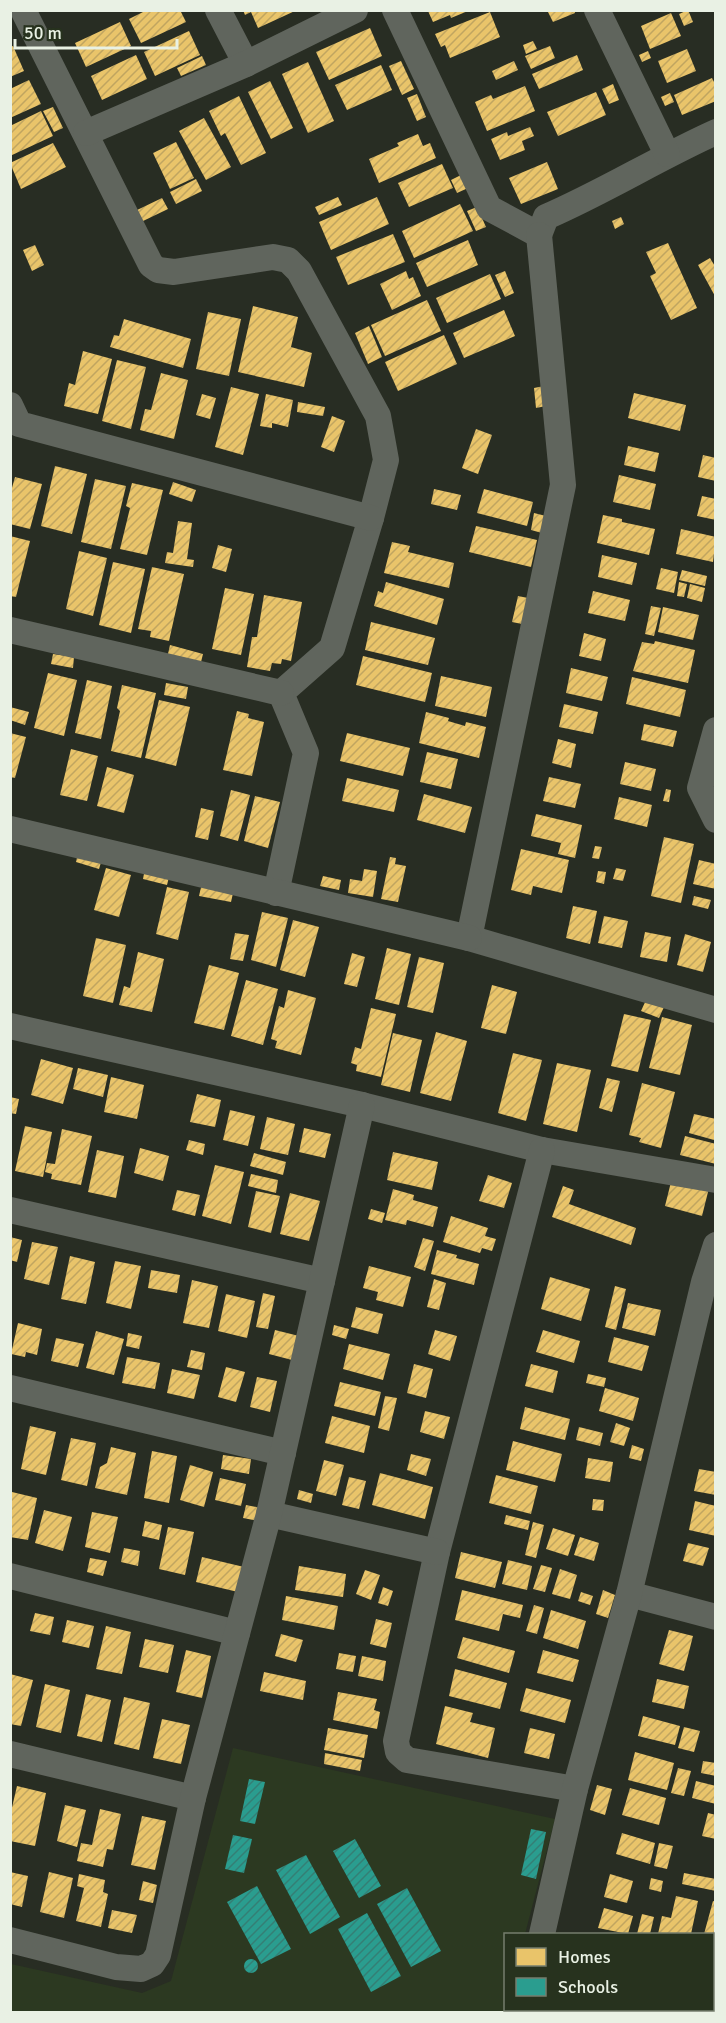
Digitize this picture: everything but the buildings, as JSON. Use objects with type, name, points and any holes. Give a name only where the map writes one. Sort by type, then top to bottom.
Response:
[{"type":"street","points":[[23,10],[146,258],[158,270],[174,272],[273,257],[295,264],[378,416],[386,460],[332,648],[281,693]]},
{"type":"street","points":[[218,10],[246,64]]},
{"type":"street","points":[[86,133],[246,64],[355,10]]},
{"type":"street","points":[[395,10],[489,208],[539,234]]},
{"type":"street","points":[[597,10],[667,154]]},
{"type":"street","points":[[470,938],[563,485],[539,234],[546,217],[578,203],[667,154],[716,132]]},
{"type":"street","points":[[10,405],[19,424],[371,518]]},
{"type":"street","points":[[10,630],[281,693]]},
{"type":"street","points":[[276,893],[306,753],[281,693]]},
{"type":"street","points":[[716,730],[700,788],[716,820]]},
{"type":"street","points":[[10,830],[470,938],[716,1010]]},
{"type":"street","points":[[10,1026],[362,1105],[542,1150],[716,1180]]},
{"type":"street","points":[[10,1940],[117,1967],[141,1969],[152,1964],[159,1955],[194,1798],[269,1514],[362,1105]]},
{"type":"street","points":[[542,1150],[437,1552],[396,1741],[398,1752],[407,1760],[575,1789]]},
{"type":"street","points":[[10,1210],[322,1281]]},
{"type":"street","points":[[542,1933],[575,1789],[629,1594],[704,1282],[716,1245]]},
{"type":"street","points":[[10,1388],[283,1453]]},
{"type":"street","points":[[269,1514],[437,1552]]},
{"type":"street","points":[[10,1576],[237,1633]]},
{"type":"street","points":[[629,1594],[716,1617]]},
{"type":"street","points":[[10,1754],[194,1798]]},
{"type":"shaded area","points":[[233,1748],[555,1819],[525,1933],[504,1933],[505,2012],[11,2012],[11,1964],[142,1993],[171,1981]]}]
